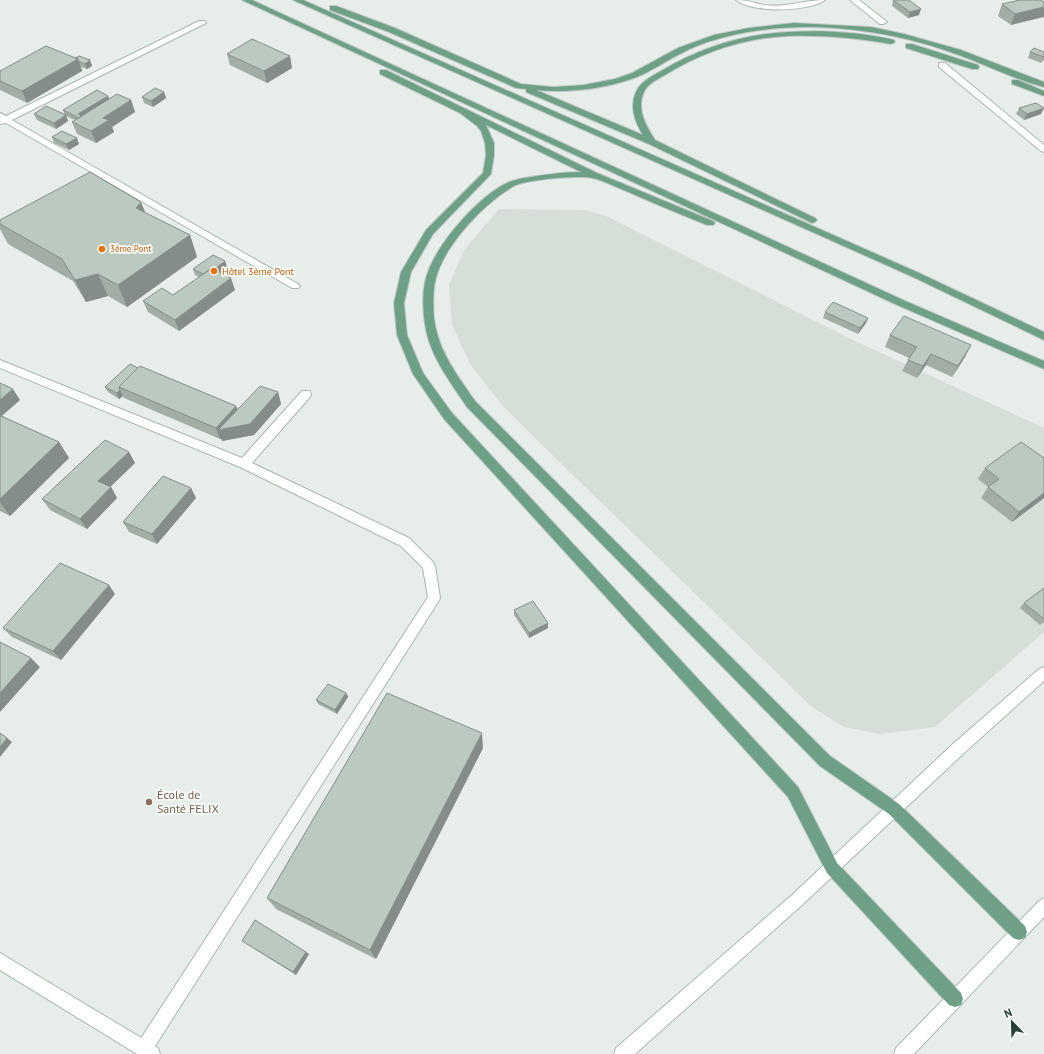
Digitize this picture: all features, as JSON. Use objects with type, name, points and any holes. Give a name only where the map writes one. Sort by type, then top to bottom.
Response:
[{"type":"main road","points":[[246,0],[899,302]]},
{"type":"main road","points":[[297,0],[916,275],[1044,336]]},
{"type":"main road","points":[[303,0],[330,6],[392,30],[518,86],[652,142],[759,193],[916,275]]},
{"type":"main road","points":[[286,19],[330,47],[594,175],[899,302],[1044,365]]},
{"type":"main road","points":[[518,86],[554,89],[584,87],[617,81],[635,75],[681,50],[717,37],[749,30],[794,25],[871,29],[904,36],[958,52],[1044,85]]},
{"type":"main road","points":[[652,142],[640,123],[637,108],[639,93],[649,81],[669,69],[700,54],[731,44],[786,34],[839,35],[879,39],[907,45],[958,61],[1044,94]]},
{"type":"main road","points":[[464,113],[481,125],[489,137],[491,154],[490,164],[487,174],[428,232],[406,272],[399,304],[402,335],[418,374],[448,416],[793,792],[832,868],[955,999]]},
{"type":"main road","points":[[594,175],[568,174],[541,177],[511,184],[492,196],[465,222],[440,256],[430,280],[428,309],[433,339],[443,362],[471,404],[825,761],[894,809],[1019,932]]},
{"type":"street","points":[[740,0],[764,6],[794,7],[821,0]]},
{"type":"street","points":[[854,0],[884,22]]},
{"type":"street","points":[[2,120],[202,23]]},
{"type":"street","points":[[942,65],[1044,149]]},
{"type":"street","points":[[2,120],[295,286]]},
{"type":"street","points":[[0,364],[244,464],[405,542],[429,566],[434,598],[148,1052],[0,961]]},
{"type":"street","points":[[244,464],[306,394]]},
{"type":"street","points":[[622,1054],[832,868],[959,748],[1044,673]]},
{"type":"street","points":[[902,1054],[1044,906]]},
{"type":"shaded area","points":[[499,209],[585,210],[606,216],[851,339],[1044,428],[1044,632],[935,727],[879,734],[844,727],[812,707],[501,404],[470,364],[452,325],[449,285],[464,250]]},
{"type":"building","points":[[893,0],[909,0],[921,9],[910,12]]},
{"type":"building","points":[[1020,0],[1041,0],[1044,2],[1044,7],[1015,14],[1002,4]]},
{"type":"building","points":[[252,39],[290,56],[264,71],[227,54]]},
{"type":"building","points":[[46,46],[78,59],[22,91],[0,81],[0,71]]},
{"type":"building","points":[[1034,48],[1044,52],[1044,57],[1030,52]]},
{"type":"building","points":[[79,56],[90,60],[85,64],[75,58]]},
{"type":"building","points":[[155,88],[164,92],[151,101],[142,97]]},
{"type":"building","points":[[97,90],[108,96],[78,114],[82,116],[79,118],[63,110]]},
{"type":"building","points":[[117,94],[131,100],[103,118],[109,120],[91,131],[72,122]]},
{"type":"building","points":[[1036,103],[1044,108],[1027,114],[1019,108]]},
{"type":"building","points":[[46,106],[66,115],[54,123],[34,114]]},
{"type":"building","points":[[62,131],[77,138],[66,144],[52,137]]},
{"type":"building","points":[[90,172],[141,202],[136,208],[190,235],[118,285],[98,274],[75,280],[62,259],[0,224],[0,220]]},
{"type":"building","points":[[213,255],[225,261],[215,269],[212,268],[203,274],[193,269]]},
{"type":"building","points":[[212,268],[231,278],[175,320],[143,301],[162,288],[173,295]]},
{"type":"building","points":[[833,302],[868,318],[860,328],[825,312]]},
{"type":"building","points":[[904,316],[971,345],[958,366],[931,354],[923,366],[908,360],[917,347],[890,335]]},
{"type":"building","points":[[130,364],[138,368],[119,387],[120,390],[117,393],[105,387]]},
{"type":"building","points":[[140,366],[236,406],[216,428],[119,387]]},
{"type":"building","points":[[0,383],[13,389],[0,400]]},
{"type":"building","points":[[260,386],[278,392],[250,424],[218,430]]},
{"type":"building","points":[[1,416],[59,442],[0,499],[0,417]]},
{"type":"building","points":[[105,440],[129,452],[98,481],[111,487],[80,519],[42,499]]},
{"type":"building","points":[[1021,442],[1044,458],[1044,493],[1019,512],[988,487],[999,479],[985,468]]},
{"type":"building","points":[[163,476],[191,488],[152,534],[123,522]]},
{"type":"building","points":[[60,563],[109,585],[53,651],[3,628]]},
{"type":"building","points":[[1044,588],[1044,619],[1024,603]]},
{"type":"building","points":[[533,601],[548,623],[529,633],[514,610]]},
{"type":"building","points":[[0,642],[31,658],[0,693]]},
{"type":"building","points":[[328,684],[346,693],[335,710],[316,700]]},
{"type":"building","points":[[387,693],[482,733],[370,950],[267,898]]},
{"type":"building","points":[[0,733],[7,738],[0,747]]},
{"type":"building","points":[[255,920],[306,952],[293,972],[242,941]]},
{"type":"place","name":"3ème Pont","points":[[102,249]]},
{"type":"place","name":"Hôtel 3ème Pont","points":[[214,271]]},
{"type":"place","name":"École de Santé FELIX","points":[[149,802]]}]
